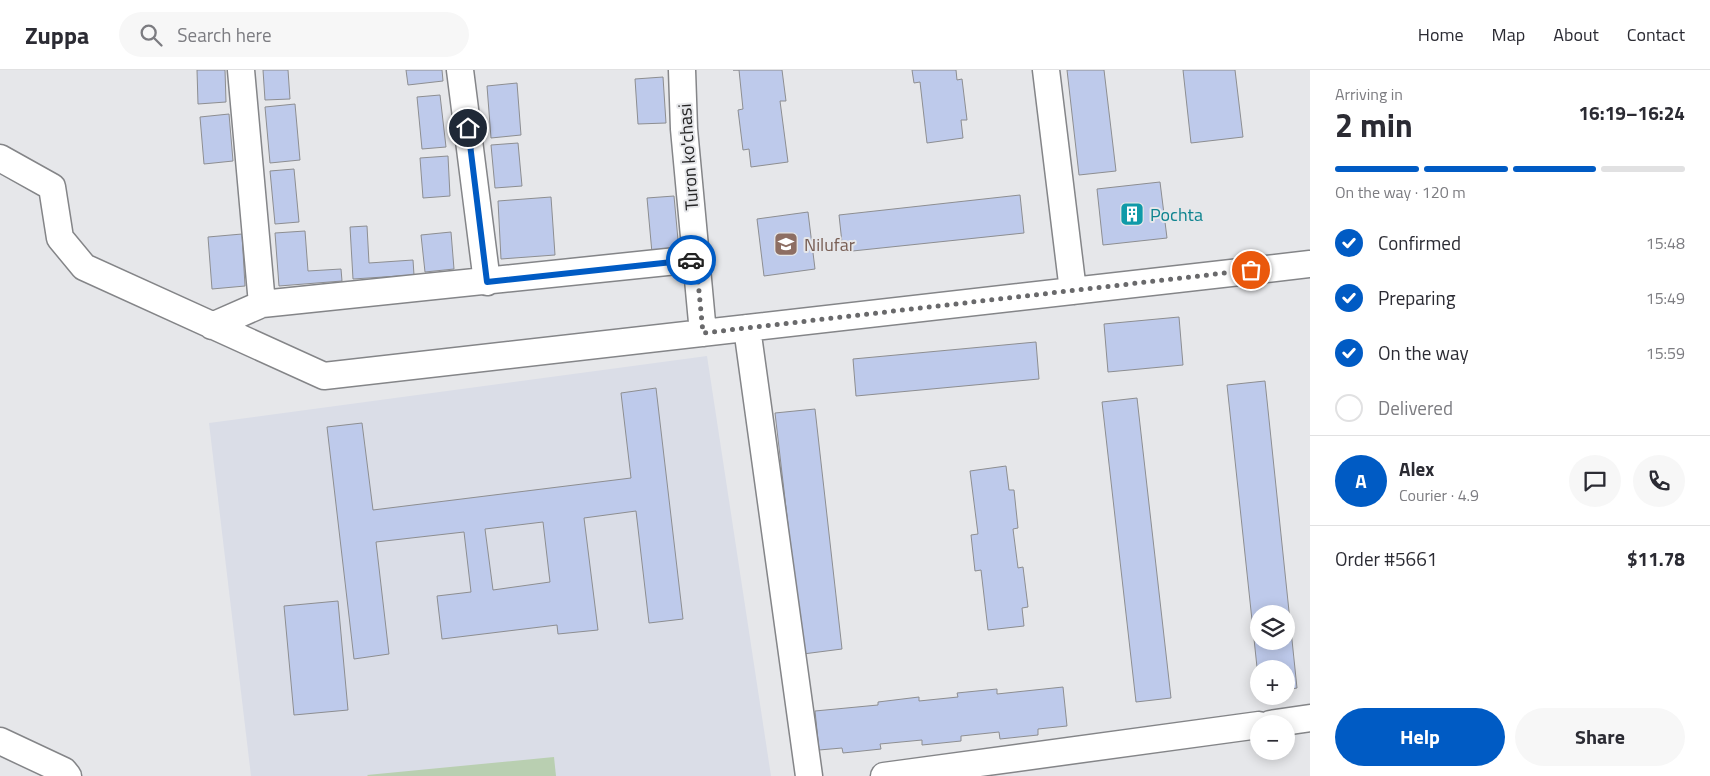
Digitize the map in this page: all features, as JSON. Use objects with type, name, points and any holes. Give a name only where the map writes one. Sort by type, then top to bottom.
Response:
[{"type":"street","points":[[241,70],[262,304]]},
{"type":"street","points":[[460,70],[487,282]]},
{"type":"street","name":"Turon ko'chasi","points":[[682,70],[684,129],[703,333]]},
{"type":"street","points":[[1046,70],[1073,291]]},
{"type":"street","points":[[0,158],[52,187],[60,238],[84,267],[324,376],[1310,264]]},
{"type":"street","points":[[212,326],[262,304],[696,260]]},
{"type":"street","points":[[747,328],[809,776]]},
{"type":"street","points":[[1295,720],[1310,718]]},
{"type":"street","points":[[884,776],[1250,726]]},
{"type":"street","points":[[0,741],[64,771],[68,776]]},
{"type":"shaded area","points":[[707,356],[771,776],[251,776],[209,423]]},
{"type":"green space","points":[[554,757],[556,776],[367,775]]},
{"type":"building","points":[[197,70],[225,70],[226,102],[198,104]]},
{"type":"building","points":[[263,70],[288,70],[290,99],[265,100]]},
{"type":"building","points":[[406,70],[442,70],[443,81],[408,85]]},
{"type":"building","points":[[739,70],[782,70],[786,101],[780,101],[788,162],[751,167],[749,149],[743,150],[738,110],[743,109]]},
{"type":"building","points":[[912,70],[956,70],[957,80],[962,79],[967,120],[961,120],[963,138],[927,143],[920,82],[914,83]]},
{"type":"building","points":[[1067,70],[1104,70],[1116,171],[1079,175]]},
{"type":"building","points":[[1183,70],[1235,70],[1243,137],[1191,143]]},
{"type":"building","points":[[663,77],[666,123],[638,124],[635,79]]},
{"type":"building","points":[[517,83],[521,135],[491,138],[487,86]]},
{"type":"building","points":[[440,95],[446,147],[422,149],[417,97]]},
{"type":"building","points":[[295,104],[300,160],[270,163],[265,107]]},
{"type":"building","points":[[229,114],[233,161],[204,164],[200,117]]},
{"type":"building","points":[[518,143],[522,186],[495,188],[491,145]]},
{"type":"building","points":[[448,156],[450,196],[423,198],[420,158]]},
{"type":"building","points":[[294,169],[299,222],[275,224],[270,171]]},
{"type":"building","name":"Pochta","points":[[1160,182],[1167,238],[1103,245],[1097,189]]},
{"type":"building","points":[[1020,195],[1024,233],[843,252],[839,215]]},
{"type":"building","points":[[674,196],[679,251],[652,253],[647,198]]},
{"type":"building","points":[[551,197],[555,255],[501,259],[498,201]]},
{"type":"building","name":"Nilufar","points":[[808,212],[815,269],[764,276],[757,219]]},
{"type":"building","points":[[367,226],[369,263],[413,260],[414,275],[353,279],[350,227]]},
{"type":"building","points":[[305,231],[308,271],[341,269],[342,281],[279,286],[275,233]]},
{"type":"building","points":[[451,232],[454,269],[425,272],[421,235]]},
{"type":"building","points":[[242,234],[245,286],[212,289],[208,237]]},
{"type":"building","points":[[1179,317],[1183,365],[1108,372],[1104,324]]},
{"type":"building","points":[[1036,342],[1039,379],[856,396],[853,359]]},
{"type":"building","points":[[1265,381],[1288,605],[1250,605],[1227,385]]},
{"type":"building","points":[[656,388],[683,619],[649,623],[636,511],[584,518],[598,630],[558,634],[557,625],[442,639],[437,596],[471,592],[464,532],[376,542],[389,654],[354,659],[327,427],[362,423],[373,510],[631,478],[621,393]],"holes":[[[543,522],[550,582],[493,590],[485,529]]]},
{"type":"building","points":[[1137,398],[1171,698],[1136,702],[1102,402]]},
{"type":"building","points":[[815,409],[842,649],[803,654],[775,413]]},
{"type":"building","points":[[1006,466],[1009,490],[1014,490],[1018,528],[1013,529],[1018,568],[1023,567],[1028,607],[1022,608],[1024,626],[988,630],[981,570],[975,571],[971,535],[978,534],[970,471]]},
{"type":"building","points":[[338,601],[348,710],[294,715],[284,606]]},
{"type":"building","points":[[1255,650],[1293,650],[1294,660],[1256,660]]},
{"type":"building","points":[[1295,669],[1297,688],[1295,688]]},
{"type":"building","points":[[1063,687],[1067,726],[1038,729],[1038,735],[1000,739],[999,732],[961,736],[961,741],[922,745],[922,740],[880,744],[881,749],[843,753],[842,748],[819,750],[815,711],[878,705],[878,702],[919,697],[919,701],[958,697],[957,693],[997,689],[997,694]]},
{"type":"way so far","points":[[691,260],[696,260],[703,333],[1251,270]]},
{"type":"place","name":"Pochta","points":[[1132,214]]},
{"type":"place","name":"Nilufar","points":[[786,244]]},
{"type":"route","points":[[468,128],[487,282],[691,260]]}]
